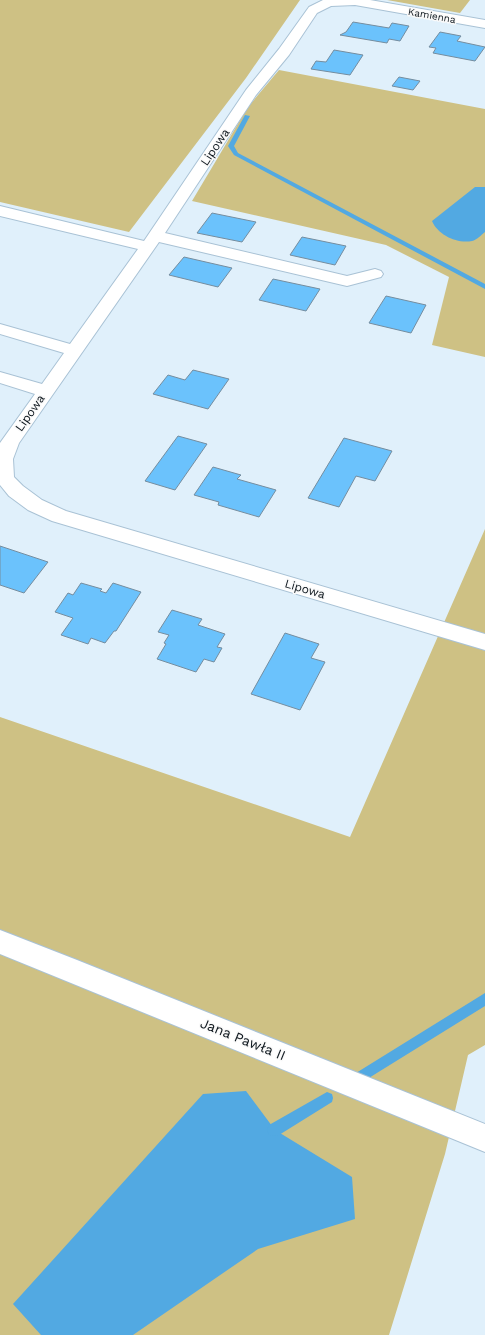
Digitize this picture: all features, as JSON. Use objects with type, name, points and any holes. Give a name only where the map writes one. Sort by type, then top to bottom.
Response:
[{"type":"street","name":"Lipowa","points":[[355,0],[336,0],[323,4],[313,10],[284,52],[251,93],[10,442],[3,460],[5,478],[16,491],[35,505],[59,516],[485,642]]},
{"type":"street","name":"Kamienna","points":[[355,0],[485,24]]},
{"type":"street","points":[[0,211],[347,281],[375,274]]},
{"type":"street","points":[[0,329],[74,350]]},
{"type":"street","points":[[0,377],[45,391]]},
{"type":"street","name":"Jana Pawła II","points":[[0,942],[68,968],[485,1138]]},
{"type":"shaded area","points":[[0,0],[300,0],[246,78],[129,232],[0,202]]},
{"type":"shaded area","points":[[387,0],[470,0],[460,13]]},
{"type":"shaded area","points":[[279,70],[485,109],[485,357],[432,345],[449,277],[386,245],[192,201],[248,107]]},
{"type":"shaded area","points":[[485,529],[485,1045],[468,1055],[445,1154],[389,1335],[0,1335],[0,717],[350,837]]},
{"type":"water","points":[[475,187],[485,187],[485,232],[476,240],[466,242],[454,240],[443,234],[432,221]]},
{"type":"water","points":[[246,1091],[275,1130],[352,1177],[355,1219],[258,1249],[133,1335],[41,1335],[13,1304],[203,1094]]},
{"type":"building","points":[[353,22],[389,28],[392,23],[409,26],[400,41],[389,39],[387,43],[340,35],[346,32]]},
{"type":"building","points":[[440,32],[461,36],[457,41],[485,47],[475,61],[433,53],[436,48],[429,47]]},
{"type":"building","points":[[334,50],[363,55],[350,75],[311,69],[316,61],[326,62]]},
{"type":"building","points":[[399,77],[420,81],[413,90],[392,86]]},
{"type":"building","points":[[212,213],[256,222],[242,242],[197,233]]},
{"type":"building","points":[[302,237],[346,246],[335,265],[290,255]]},
{"type":"building","points":[[184,257],[232,268],[218,287],[169,275]]},
{"type":"building","points":[[273,279],[320,289],[306,311],[259,300]]},
{"type":"building","points":[[386,296],[426,305],[411,333],[369,323]]},
{"type":"building","points":[[193,370],[229,379],[208,409],[153,394],[168,375],[185,380]]},
{"type":"building","points":[[178,436],[207,444],[175,490],[145,481]]},
{"type":"building","points":[[344,438],[392,451],[375,481],[356,476],[339,507],[308,498]]},
{"type":"building","points":[[213,467],[241,475],[237,479],[276,490],[259,517],[218,505],[219,502],[194,495]]},
{"type":"building","points":[[0,546],[48,562],[24,593],[0,585]]},
{"type":"building","points":[[81,583],[102,589],[100,591],[106,593],[113,583],[141,592],[116,631],[114,631],[105,643],[91,638],[88,644],[61,635],[73,618],[55,612],[68,593],[73,595]]},
{"type":"building","points":[[172,610],[202,619],[198,625],[225,634],[217,647],[222,648],[214,662],[204,659],[196,672],[157,659],[166,644],[164,643],[169,635],[158,632]]},
{"type":"building","points":[[285,633],[319,644],[311,658],[325,662],[300,710],[251,694]]},
{"type":"waterway","points":[[247,116],[231,146],[236,154],[485,287]]},
{"type":"waterway","points":[[360,1077],[485,999]]},
{"type":"waterway","points":[[274,1130],[327,1098]]}]
